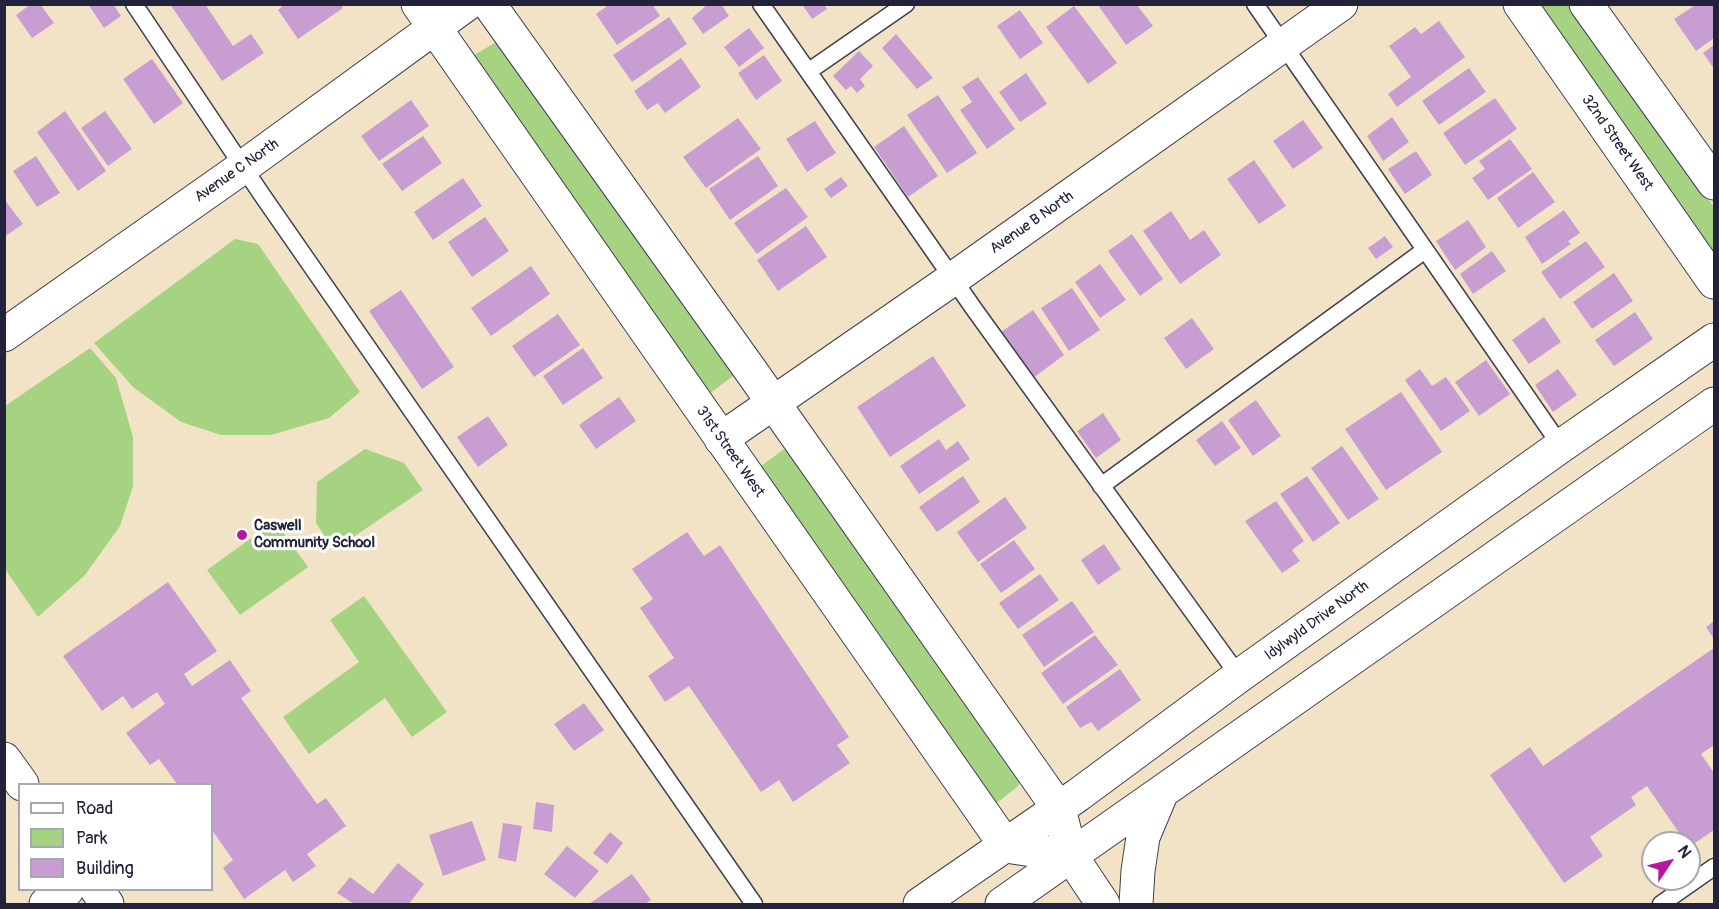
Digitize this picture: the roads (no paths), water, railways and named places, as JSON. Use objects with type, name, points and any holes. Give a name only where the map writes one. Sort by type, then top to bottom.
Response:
[{"type":"street","name":"Avenue C North","points":[[4,335],[243,167],[426,16],[467,4]]},
{"type":"street","points":[[489,4],[1059,809],[1071,856],[1103,904]]},
{"type":"street","name":"Avenue B North","points":[[721,439],[954,278],[1341,4]]},
{"type":"street","name":"32nd Street West","points":[[1520,4],[1714,282]]},
{"type":"street","points":[[1586,4],[1714,183]]},
{"type":"street","name":"31st Street West","points":[[426,16],[1006,846]]},
{"type":"street","name":"Idylwyld Drive North","points":[[920,904],[1059,809],[1239,676],[1714,340]]},
{"type":"street","points":[[1002,904],[1714,404]]},
{"type":"street","points":[[4,759],[21,783]]},
{"type":"street","points":[[1136,904],[1137,871],[1143,837],[1161,794]]},
{"type":"street","points":[[1006,846],[1071,856]]},
{"type":"street","points":[[46,904],[66,891]]},
{"type":"street","points":[[98,891],[107,904]]},
{"type":"lane","points":[[134,4],[243,167],[754,904]]},
{"type":"lane","points":[[761,4],[1101,486],[1239,676]]},
{"type":"lane","points":[[809,71],[906,4]]},
{"type":"lane","points":[[1255,4],[1562,446]]},
{"type":"lane","points":[[1101,486],[1425,250]]},
{"type":"lane","points":[[1661,904],[1714,867]]},
{"type":"place","name":"Caswell Community School","points":[[242,535]]}]
